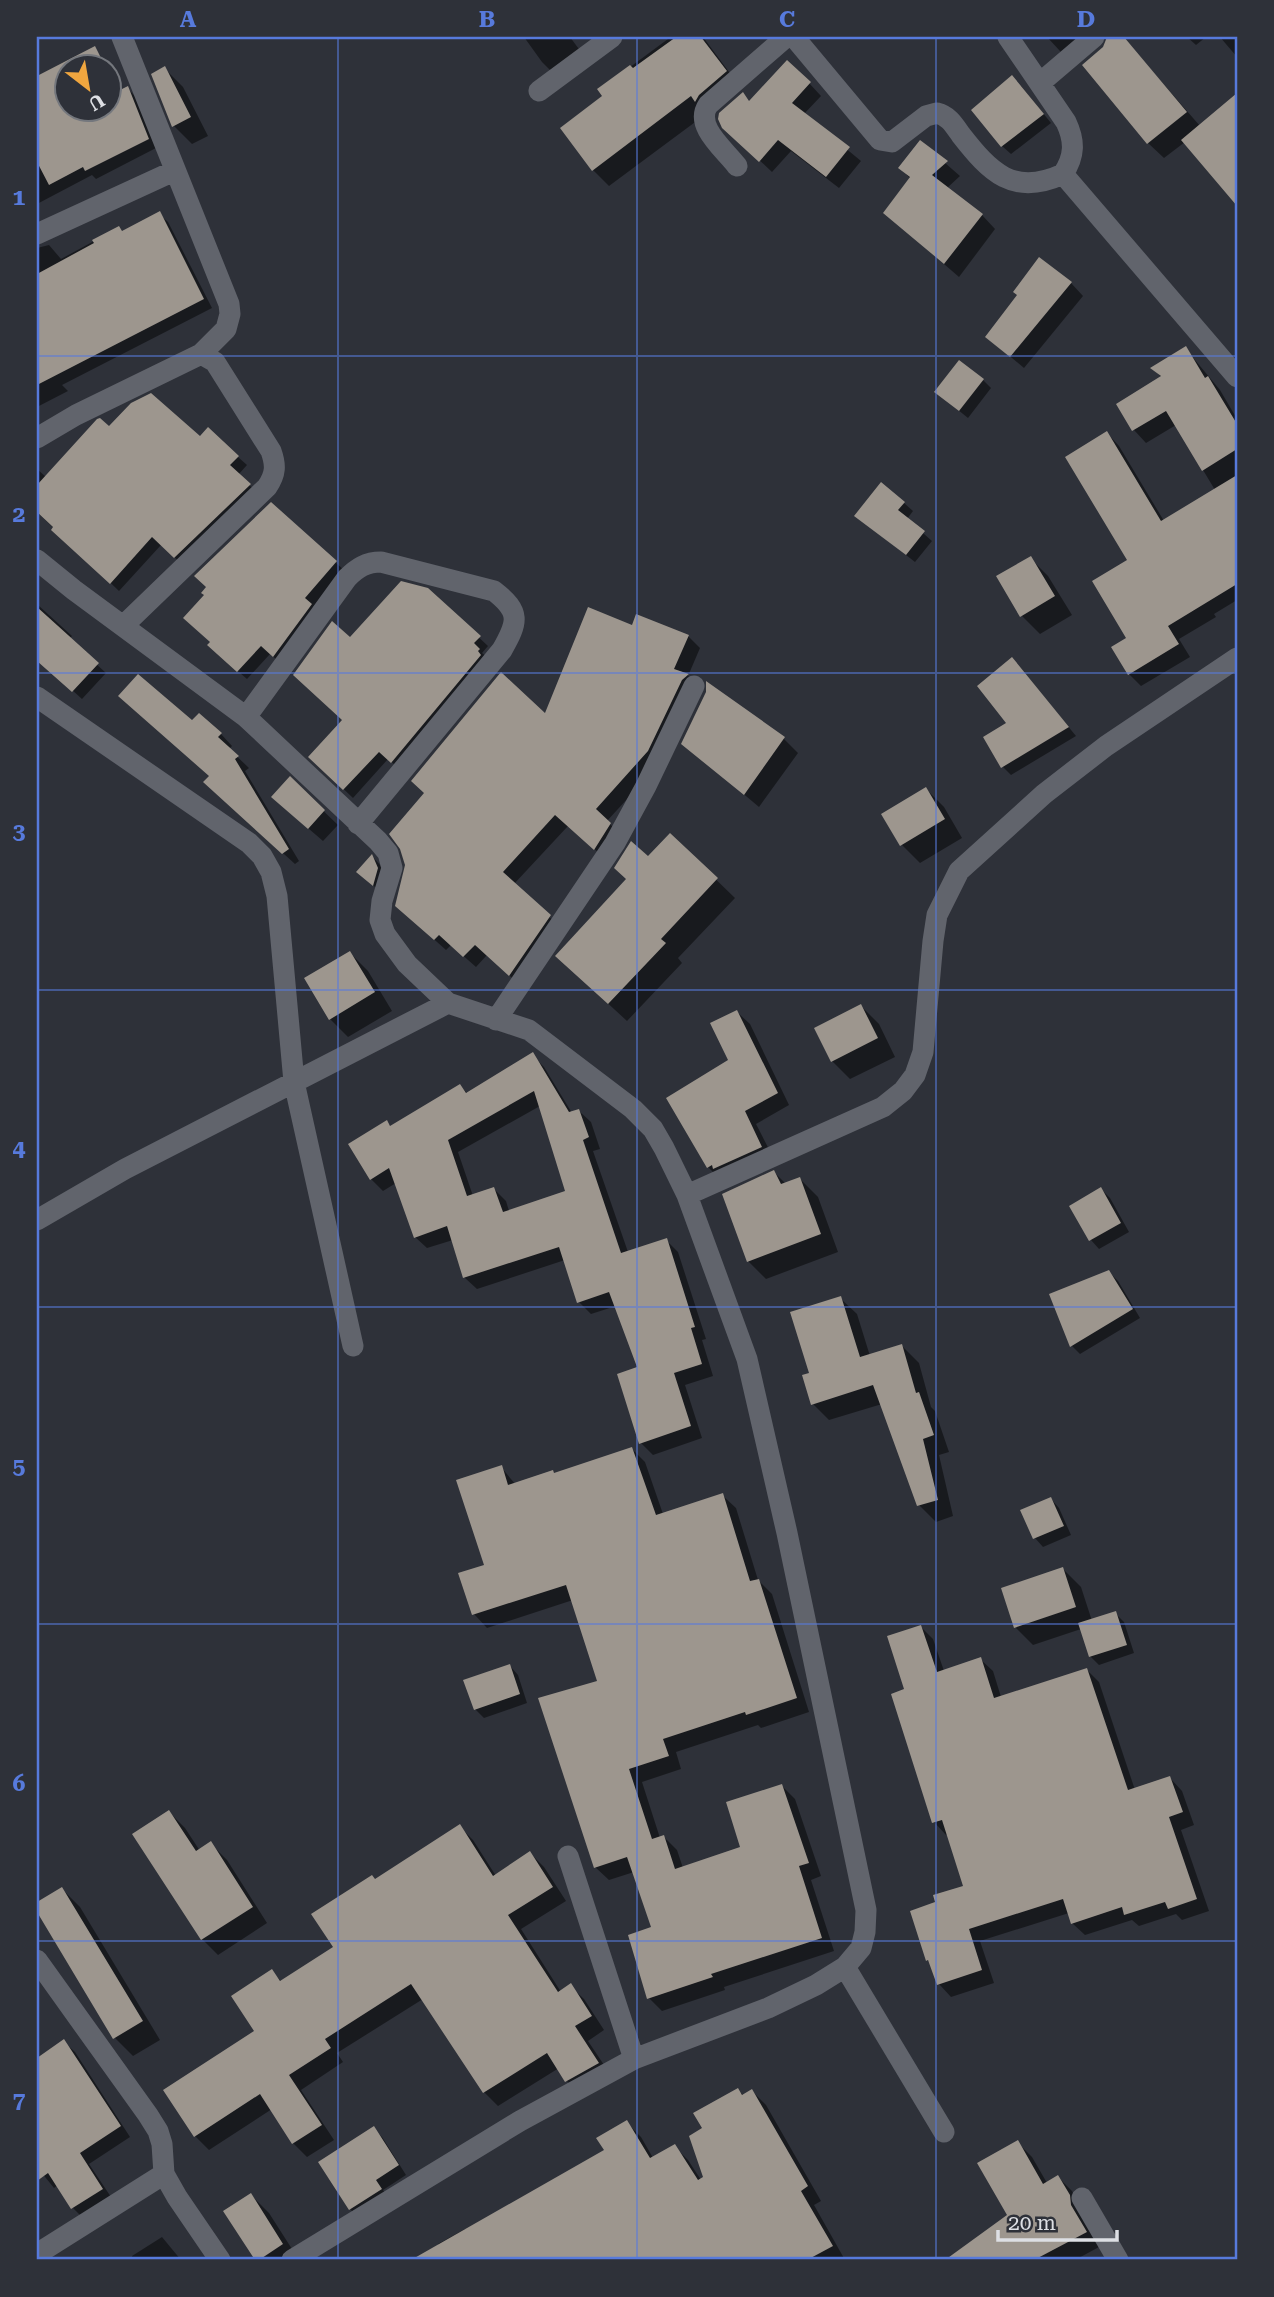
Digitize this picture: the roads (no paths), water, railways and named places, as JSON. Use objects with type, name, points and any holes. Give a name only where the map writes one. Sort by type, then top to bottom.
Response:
[{"type":"street","points":[[37,438],[76,415],[201,354],[226,328],[230,314],[229,304],[122,37]]},
{"type":"street","points":[[539,91],[612,37]]},
{"type":"street","points":[[737,166],[706,128],[704,111],[708,104],[786,37]]},
{"type":"street","points":[[794,37],[880,140],[892,142],[926,117],[937,113],[948,118],[992,171],[1014,181],[1045,182],[1063,174],[1071,161],[1071,132],[1008,37]]},
{"type":"street","points":[[1040,83],[1094,37]]},
{"type":"street","points":[[37,234],[174,171]]},
{"type":"street","points":[[1063,174],[1237,377]]},
{"type":"street","points":[[123,626],[267,487],[273,478],[275,465],[271,450],[215,362],[201,354]]},
{"type":"street","points":[[37,560],[246,717],[378,841],[388,853],[392,868],[380,912],[385,934],[407,964],[448,1003],[530,1031],[633,1109],[653,1129],[687,1195],[747,1359],[790,1546],[866,1910],[861,1948],[845,1967],[816,1985],[768,2008],[634,2059],[520,2121],[292,2260]]},
{"type":"street","points":[[246,717],[348,578],[360,567],[371,562],[381,562],[494,591],[509,602],[516,617],[513,632],[502,650],[358,824]]},
{"type":"street","points":[[687,1195],[883,1107],[903,1091],[915,1075],[923,1052],[937,915],[959,871],[1044,794],[1106,746],[1237,658]]},
{"type":"street","points":[[496,1020],[615,843],[694,687]]},
{"type":"street","points":[[37,697],[249,843],[262,856],[271,872],[277,896],[294,1082],[353,1346]]},
{"type":"street","points":[[37,1220],[125,1169],[448,1003]]},
{"type":"street","points":[[568,1856],[634,2059]]},
{"type":"street","points":[[37,1960],[153,2123],[162,2144],[164,2174],[220,2260]]},
{"type":"street","points":[[845,1967],[944,2132]]},
{"type":"street","points":[[37,2254],[164,2174]]},
{"type":"street","points":[[1083,2197],[1118,2260]]}]
